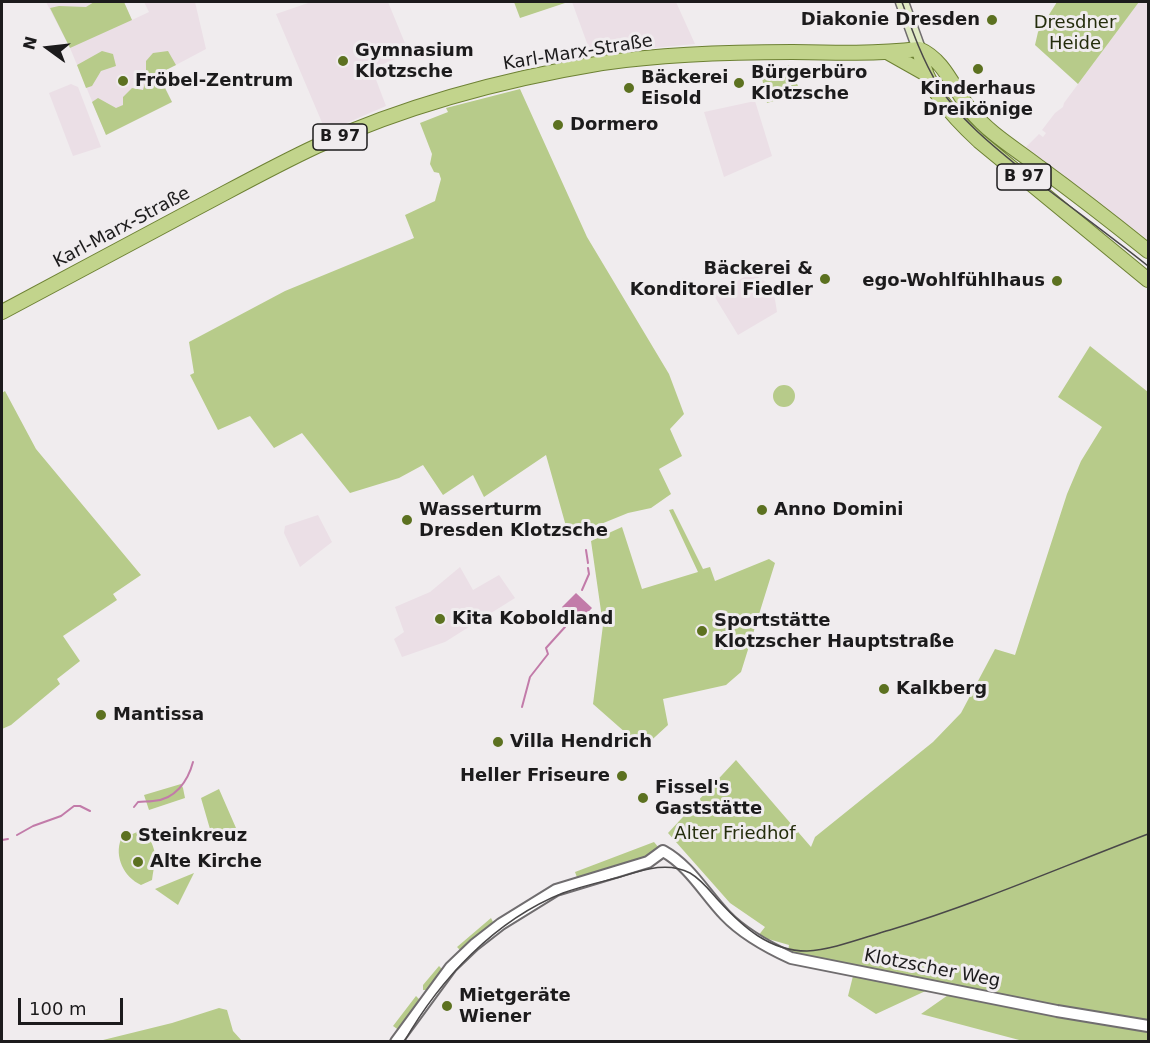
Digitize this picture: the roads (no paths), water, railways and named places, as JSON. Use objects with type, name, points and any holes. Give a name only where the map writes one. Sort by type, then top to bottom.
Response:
[{"type":"main road","points":[[902,2],[919,49]]},
{"type":"main road","name":"Karl-Marx-Straße","points":[[2,312],[241,184],[318,146],[386,118],[465,93],[531,76],[602,63],[656,57],[702,54],[887,52],[919,49]]},
{"type":"main road","name":"B 97","points":[[919,49],[926,74],[945,106],[979,141],[1149,280]]},
{"type":"main road","name":"B 97","points":[[919,49],[930,54],[941,65],[954,87],[980,121],[1149,251]]},
{"type":"main road","points":[[887,52],[926,74]]},
{"type":"street","name":"Klotzscher Weg","points":[[396,1041],[452,967],[474,945],[501,924],[556,890],[648,862],[663,851],[674,857],[693,876],[723,913],[752,937],[791,958],[1057,1011],[1149,1026]]},
{"type":"waterway","points":[[586,550],[588,563]]},
{"type":"waterway","points":[[582,590],[589,574],[588,568]]},
{"type":"waterway","points":[[522,707],[530,677],[548,654],[546,648],[565,627]]},
{"type":"waterway","points":[[134,807],[138,802],[161,800],[174,793],[188,776],[193,762]]},
{"type":"waterway","points":[[17,835],[33,826],[61,816],[74,806],[90,811]]},
{"type":"waterway","points":[[2,840],[8,839]]},
{"type":"tram line","points":[[902,2],[932,75],[947,98],[967,121],[989,143],[1025,172],[1148,266]]},
{"type":"tram line","points":[[404,1042],[434,996],[452,974],[492,935],[538,905],[584,886],[655,868],[681,869],[698,879],[738,920],[758,936],[781,947],[807,951],[838,946],[923,919],[1148,834]]},
{"type":"place","name":"Diakonie Dresden","points":[[992,20]]},
{"type":"place","name":"Gymnasium Klotzsche","points":[[343,61]]},
{"type":"place","name":"Kinderhaus Dreikönige","points":[[978,69]]},
{"type":"place","name":"Fröbel-Zentrum","points":[[123,81]]},
{"type":"place","name":"Bürgerbüro Klotzsche","points":[[739,83]]},
{"type":"place","name":"Bäckerei Eisold","points":[[629,88]]},
{"type":"place","name":"Dormero","points":[[558,125]]},
{"type":"place","name":"Bäckerei & Konditorei Fiedler","points":[[825,279]]},
{"type":"place","name":"ego-Wohlfühlhaus","points":[[1057,281]]},
{"type":"place","name":"Anno Domini","points":[[762,510]]},
{"type":"place","name":"Wasserturm Dresden Klotzsche","points":[[407,520]]},
{"type":"place","name":"Kita Koboldland","points":[[440,619]]},
{"type":"place","name":"Sportstätte Klotzscher Hauptstraße","points":[[702,631]]},
{"type":"place","name":"Kalkberg","points":[[884,689]]},
{"type":"place","name":"Mantissa","points":[[101,715]]},
{"type":"place","name":"Villa Hendrich","points":[[498,742]]},
{"type":"place","name":"Heller Friseure","points":[[622,776]]},
{"type":"place","name":"Fissel's Gaststätte","points":[[643,798]]},
{"type":"place","name":"Steinkreuz","points":[[126,836]]},
{"type":"place","name":"Alte Kirche","points":[[138,862]]},
{"type":"place","name":"Mietgeräte Wiener","points":[[447,1006]]},
{"type":"park label","name":"Dresdner Heide","points":[[1075,33]]},
{"type":"park label","name":"Alter Friedhof","points":[[735,834]]}]
